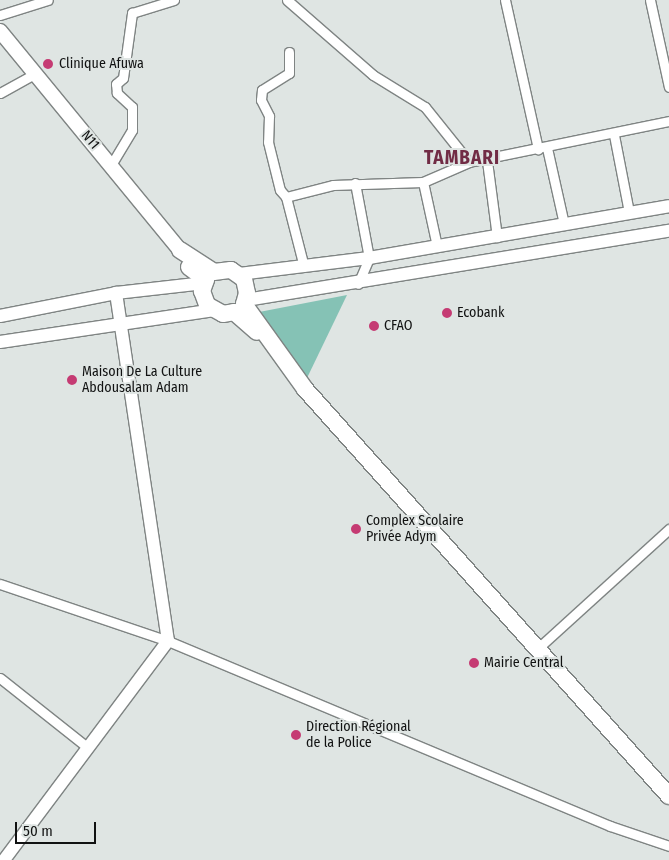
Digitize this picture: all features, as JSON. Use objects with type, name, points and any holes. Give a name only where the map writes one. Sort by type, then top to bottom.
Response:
[{"type":"highway","points":[[180,250],[208,278]]},
{"type":"highway","points":[[208,278],[239,274],[246,286],[241,305],[264,338],[536,650],[669,796]]},
{"type":"highway","points":[[208,278],[204,298],[213,310],[241,305]]},
{"type":"main road","name":"N11","points":[[0,31],[180,250]]},
{"type":"street","points":[[0,15],[48,0]]},
{"type":"street","points":[[111,165],[132,130],[132,107],[117,93],[116,84],[123,78],[132,13],[174,0]]},
{"type":"street","points":[[287,0],[373,75],[425,107],[469,162]]},
{"type":"street","points":[[505,0],[542,149],[564,224]]},
{"type":"street","points":[[650,0],[669,86]]},
{"type":"street","points":[[289,52],[288,73],[262,90],[261,100],[269,116],[268,142],[280,190],[286,197],[304,267]]},
{"type":"street","points":[[0,93],[34,74]]},
{"type":"street","points":[[286,197],[355,183],[422,182],[469,162],[487,161],[614,136],[669,121]]},
{"type":"street","points":[[614,136],[629,212]]},
{"type":"street","points":[[487,161],[497,237]]},
{"type":"street","points":[[422,182],[437,246]]},
{"type":"street","points":[[355,183],[368,258],[358,284]]},
{"type":"street","points":[[239,274],[368,258],[669,206]]},
{"type":"street","points":[[241,305],[669,231]]},
{"type":"street","points":[[0,316],[208,278]]},
{"type":"street","points":[[4,860],[168,641],[119,326],[116,294]]},
{"type":"street","points":[[0,342],[119,326],[213,310]]},
{"type":"street","points":[[536,650],[669,529]]},
{"type":"street","points":[[0,584],[168,641],[610,826],[669,846]]},
{"type":"street","points":[[0,678],[87,747]]},
{"type":"green space","points":[[347,295],[307,378],[254,313]]},
{"type":"place","name":"Clinique Afuwa","points":[[48,64]]},
{"type":"place","name":"Ecobank","points":[[447,313]]},
{"type":"place","name":"CFAO","points":[[374,326]]},
{"type":"place","name":"Maison De La Culture Abdousalam Adam","points":[[72,380]]},
{"type":"place","name":"Complex Scolaire Privée Adym","points":[[356,529]]},
{"type":"place","name":"Mairie Central","points":[[474,663]]},
{"type":"place","name":"Direction Régional de la Police","points":[[296,735]]},
{"type":"district","name":"TAMBARI","points":[[462,158]]}]
